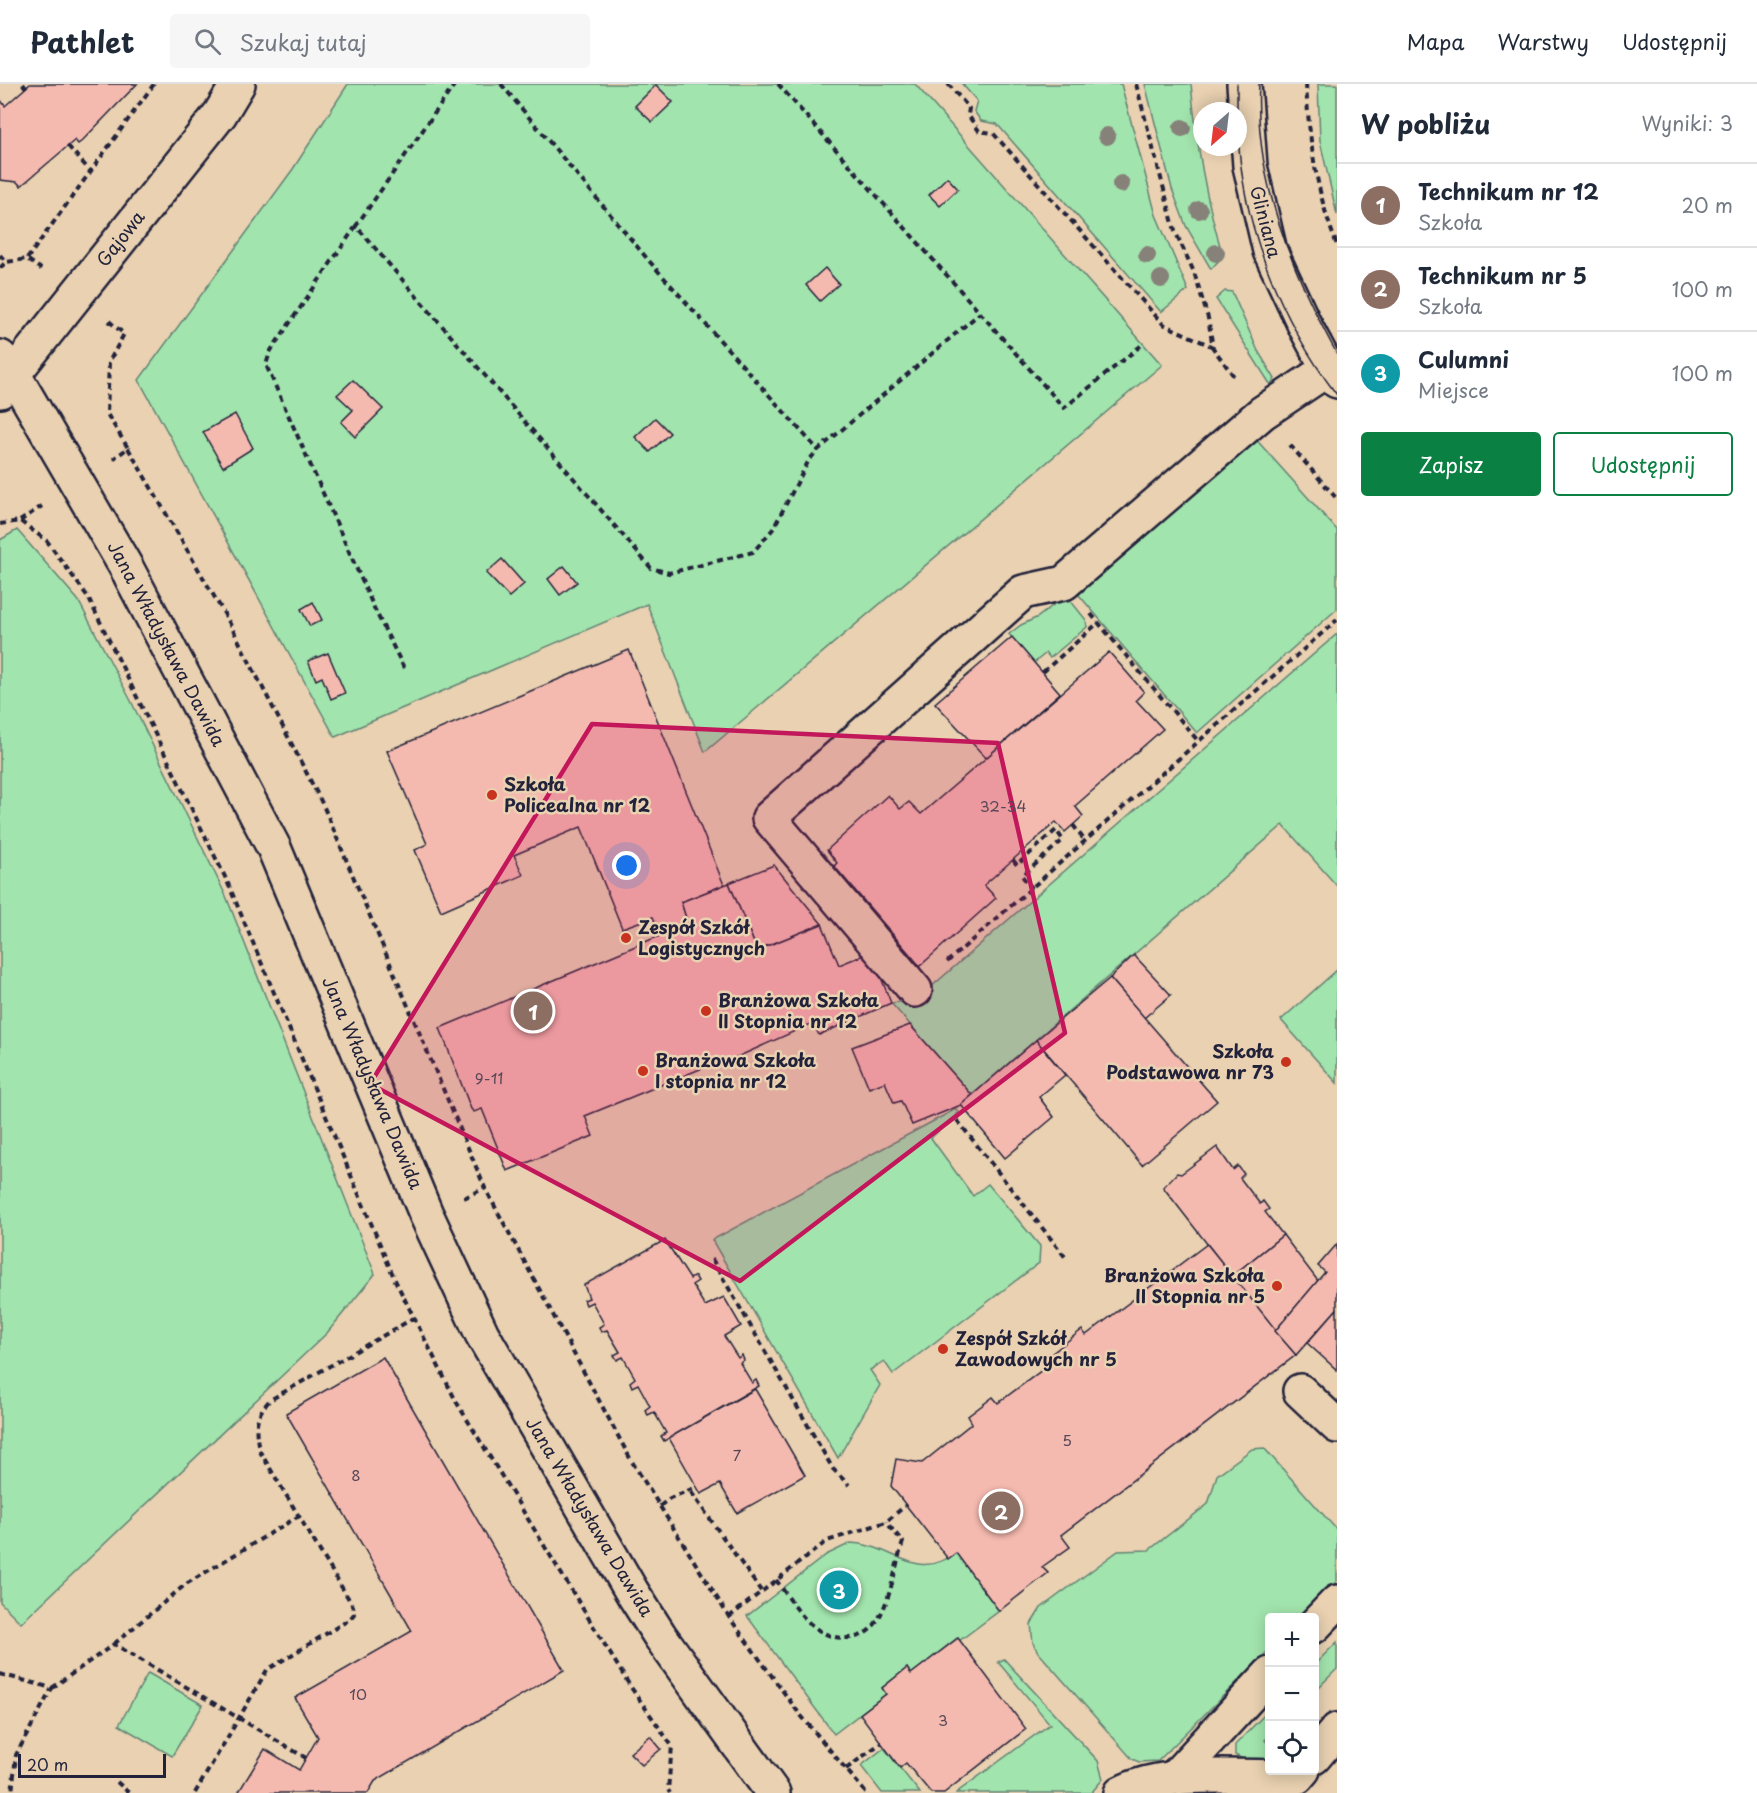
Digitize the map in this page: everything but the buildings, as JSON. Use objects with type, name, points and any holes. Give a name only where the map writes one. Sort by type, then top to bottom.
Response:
[{"type":"street","name":"Gajowa","points":[[5,374],[76,297],[220,114],[238,84]]},
{"type":"street","name":"Gliniana","points":[[1244,84],[1250,166],[1270,251],[1332,375]]},
{"type":"street","name":"Jana Władysława Dawida","points":[[5,374],[77,483],[126,567],[274,848],[426,1214],[482,1334],[632,1592],[660,1636],[773,1793]]},
{"type":"street","points":[[915,990],[769,818],[1023,592],[1064,583],[1262,413],[1332,375]]},
{"type":"street","points":[[1300,1391],[1337,1426]]},
{"type":"street","points":[[1319,1621],[1337,1602]]},
{"type":"street","points":[[1174,1778],[1265,1678]]},
{"type":"street","points":[[1319,1751],[1337,1730]]},
{"type":"street","points":[[1121,1793],[1132,1787],[1174,1778],[1297,1777],[1299,1775]]},
{"type":"path","points":[[0,268],[6,262],[27,258],[154,84]]},
{"type":"path","points":[[405,670],[370,600],[266,365],[270,352],[455,84]]},
{"type":"path","points":[[501,84],[650,262],[818,450]]},
{"type":"path","points":[[778,84],[1064,408],[1143,344]]},
{"type":"path","points":[[948,84],[969,108],[968,115],[979,131],[993,133],[1163,324],[1213,348],[1262,413],[1337,499]]},
{"type":"path","points":[[1136,84],[1175,231],[1194,272],[1208,318],[1213,348]]},
{"type":"path","points":[[1306,84],[1309,142],[1327,221],[1337,245]]},
{"type":"path","points":[[68,147],[90,171]]},
{"type":"path","points":[[356,226],[651,568],[669,573],[753,552],[773,529],[809,460],[818,450],[980,313]]},
{"type":"path","points":[[0,255],[6,262]]},
{"type":"path","points":[[27,258],[124,334],[109,362],[107,414],[229,622],[323,805],[485,1188],[631,1460],[729,1617],[798,1712],[866,1793]]},
{"type":"path","points":[[20,521],[128,448]]},
{"type":"path","points":[[1064,583],[1199,742]]},
{"type":"path","points":[[915,990],[1337,620]]},
{"type":"path","points":[[1042,672],[1098,623]]},
{"type":"path","points":[[1073,825],[1085,841]]},
{"type":"path","points":[[1013,860],[1017,865],[1056,830],[1063,840],[1022,876],[1032,888]]},
{"type":"path","points":[[957,1120],[1066,1258]]},
{"type":"path","points":[[465,1197],[485,1188]]},
{"type":"path","points":[[375,1234],[382,1231]]},
{"type":"path","points":[[712,1259],[833,1469],[849,1485]]},
{"type":"path","points":[[195,1793],[267,1670],[350,1619],[354,1614],[353,1606],[259,1450],[255,1427],[258,1413],[270,1400],[414,1318]]},
{"type":"path","points":[[660,1506],[670,1498],[697,1487]]},
{"type":"path","points":[[691,1491],[761,1591]]},
{"type":"path","points":[[729,1617],[827,1540],[886,1522],[906,1505]]},
{"type":"path","points":[[12,1793],[16,1755],[52,1688],[114,1644],[186,1584],[299,1516]]},
{"type":"path","points":[[776,1580],[815,1629],[840,1638],[855,1638],[867,1633],[881,1613],[903,1542],[886,1522]]},
{"type":"path","points":[[114,1644],[306,1758]]},
{"type":"path","points":[[0,1674],[52,1688]]},
{"type":"path","points":[[846,1769],[881,1743]]},
{"type":"path","points":[[117,1782],[129,1793]]},
{"type":"highlighted area","points":[[592,724],[998,743],[1065,1033],[740,1281],[370,1084]]},
{"type":"green space","points":[[348,84],[915,84],[1162,365],[705,752],[647,604],[335,737],[139,380],[293,169]]},
{"type":"green space","points":[[962,84],[1121,84],[1156,215],[1188,290],[1161,312],[997,124],[981,121],[974,111],[977,101]]},
{"type":"green space","points":[[1145,84],[1191,84],[1193,156],[1200,156],[1211,213],[1223,256],[1211,269],[1186,226],[1172,189]]},
{"type":"green space","points":[[1318,84],[1337,84],[1337,215],[1320,141]]},
{"type":"green space","points":[[1225,291],[1232,292],[1258,351],[1275,379],[1270,384],[1216,299]]},
{"type":"green space","points":[[1252,435],[1337,530],[1337,609],[1197,733],[1073,588]]},
{"type":"green space","points":[[17,530],[78,600],[131,701],[226,896],[375,1274],[327,1333],[21,1623],[0,1602],[0,540]]},
{"type":"green space","points":[[1066,595],[1086,620],[1087,627],[1050,658],[1046,653],[1034,663],[1009,634],[1038,617]]},
{"type":"green space","points":[[1337,634],[1337,886],[1283,825],[972,1095],[891,1003],[916,1000]]},
{"type":"green space","points":[[1337,970],[1337,1083],[1281,1020]]},
{"type":"green space","points":[[956,1109],[959,1112],[931,1138],[973,1196],[988,1184],[1040,1246],[1039,1263],[893,1374],[884,1361],[870,1370],[880,1385],[838,1458],[712,1240]]},
{"type":"green space","points":[[1264,1448],[1337,1530],[1337,1581],[1305,1613],[1265,1613],[1265,1654],[1158,1761],[1139,1762],[1132,1759],[1038,1652],[1033,1643],[1031,1624],[1041,1608],[1118,1551],[1149,1550],[1208,1504],[1217,1475],[1252,1449]]},
{"type":"green space","points":[[851,1543],[866,1545],[916,1564],[941,1561],[956,1553],[999,1611],[959,1641],[957,1638],[911,1674],[907,1668],[882,1688],[886,1694],[834,1734],[747,1616],[826,1555]]},
{"type":"green space","points":[[1337,1642],[1337,1669],[1319,1687],[1319,1667],[1319,1660]]},
{"type":"green space","points":[[1004,1659],[1098,1761],[1103,1779],[1091,1793],[956,1793],[1050,1724],[998,1662]]},
{"type":"green space","points":[[148,1673],[203,1705],[172,1756],[119,1725]]},
{"type":"green space","points":[[1265,1714],[1265,1762],[1245,1760],[1235,1755],[1235,1745]]},
{"type":"green space","points":[[884,1748],[920,1793],[882,1793],[861,1766]]},
{"type":"tram line","points":[[1237,84],[1237,102]]},
{"type":"tram line","points":[[1259,84],[1259,120],[1263,155],[1279,224],[1305,291],[1337,354]]},
{"type":"tram line","points":[[1240,156],[1247,201],[1268,270],[1298,336],[1337,395]]},
{"type":"place","name":"Szkoła Policealna nr 12","points":[[492,795]]},
{"type":"place","name":"Zespół Szkół Logistycznych","points":[[626,938]]},
{"type":"place","name":"Technikum nr 12","points":[[533,1011]]},
{"type":"place","name":"Branżowa Szkoła II Stopnia nr 12","points":[[706,1011]]},
{"type":"place","name":"Szkoła Podstawowa nr 73","points":[[1286,1062]]},
{"type":"place","name":"Branżowa Szkoła I stopnia nr 12","points":[[643,1071]]},
{"type":"place","name":"Branżowa Szkoła II Stopnia nr 5","points":[[1277,1286]]},
{"type":"place","name":"Zespół Szkół Zawodowych nr 5","points":[[943,1349]]},
{"type":"place","name":"Technikum nr 5","points":[[1001,1511]]},
{"type":"place","name":"Culumni","points":[[839,1590]]}]
